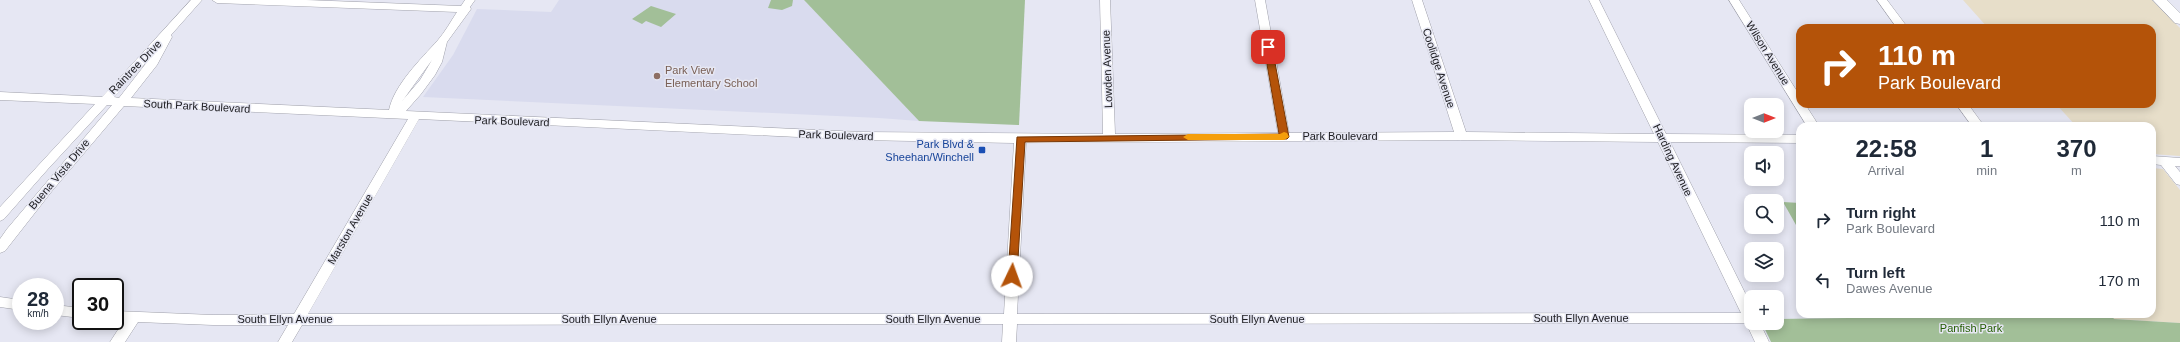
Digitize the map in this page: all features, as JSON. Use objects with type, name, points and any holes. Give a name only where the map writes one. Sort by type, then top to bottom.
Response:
[{"type":"main road","points":[[2159,0],[2180,20]]},
{"type":"street","name":"Raintree Drive","points":[[102,101],[119,86],[149,50],[168,34],[197,0]]},
{"type":"street","points":[[217,0],[468,5]]},
{"type":"street","name":"Lowden Avenue","points":[[1105,0],[1109,138]]},
{"type":"street","points":[[1260,0],[1284,137]]},
{"type":"street","name":"Coolidge Avenue","points":[[1417,0],[1461,136]]},
{"type":"street","name":"Harding Avenue","points":[[1594,0],[1744,305]]},
{"type":"street","name":"Wilson Avenue","points":[[1734,0],[1796,99]]},
{"type":"street","points":[[1882,0],[1900,24]]},
{"type":"street","points":[[394,115],[412,100],[441,54],[442,42],[468,5]]},
{"type":"street","name":"Raintree Drive","points":[[120,102],[139,83],[161,50],[168,34]]},
{"type":"street","name":"South Park Boulevard","points":[[0,96],[394,115]]},
{"type":"street","name":"Buena Vista Drive","points":[[0,216],[30,180],[102,101]]},
{"type":"street","name":"Buena Vista Drive","points":[[0,248],[38,198],[120,102]]},
{"type":"street","name":"Wilson Avenue","points":[[1802,108],[1810,122]]},
{"type":"street","points":[[1965,108],[1975,122]]},
{"type":"street","name":"Park Boulevard","points":[[394,115],[861,136],[1020,139],[1461,136],[1663,139]]},
{"type":"street","name":"Marston Avenue","points":[[285,342],[415,116]]},
{"type":"street","points":[[1009,342],[1020,139]]},
{"type":"street","points":[[1663,139],[1796,139]]},
{"type":"street","points":[[2158,160],[2180,162]]},
{"type":"street","points":[[2158,160],[2180,181]]},
{"type":"street","points":[[0,302],[12,304]]},
{"type":"street","name":"South Ellyn Avenue","points":[[124,316],[213,320],[298,318],[1744,319]]},
{"type":"street","points":[[117,342],[134,317]]},
{"type":"street","points":[[1756,330],[1762,342]]},
{"type":"shaded area","name":"Park View Elementary School","points":[[559,0],[804,0],[919,121],[423,97],[453,55],[477,9],[551,12]]},
{"type":"shaded area","points":[[1963,0],[2152,0],[2180,28],[2180,156],[2156,154],[2156,122],[2072,122],[2060,108],[2156,108],[2156,24],[1984,24]]},
{"type":"shaded area","points":[[2156,168],[2163,169],[2180,190],[2180,323],[2114,319],[2156,318]]},
{"type":"green space","points":[[771,0],[793,0],[792,6],[782,10],[768,8]]},
{"type":"green space","points":[[804,0],[1025,0],[1019,125],[919,121]]},
{"type":"green space","points":[[651,6],[676,14],[661,27],[646,21],[642,24],[632,19]]},
{"type":"green space","points":[[1784,202],[1796,203],[1796,225]]},
{"type":"green space","name":"Panfish Park","points":[[2113,318],[2180,323],[2180,342],[1771,342],[1765,330],[1784,330],[1784,319]]},
{"type":"slow traffic","points":[[1188,137],[1284,137],[1284,135]]},
{"type":"place","name":"Park View Elementary School","points":[[657,76]]},
{"type":"place","name":"Park Blvd & Sheehan/Winchell","points":[[982,150]]},
{"type":"route","points":[[1012,276],[1020,139],[1284,137],[1268,47]]}]
